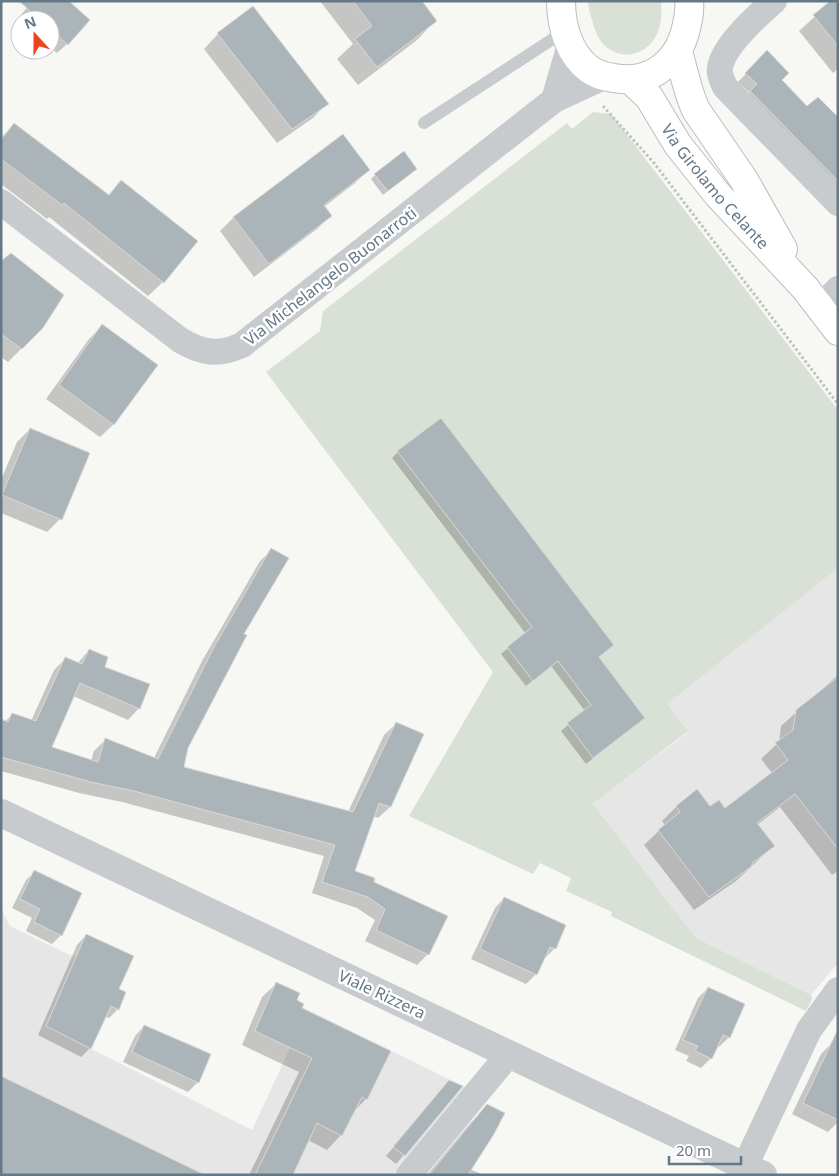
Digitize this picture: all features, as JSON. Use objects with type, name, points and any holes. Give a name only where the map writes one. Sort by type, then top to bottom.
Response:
[{"type":"main road","points":[[561,1],[567,38],[579,60],[590,70],[604,77],[632,81],[652,74],[667,64],[708,1]]},
{"type":"main road","points":[[681,43],[690,8],[689,1]]},
{"type":"main road","name":"Via Girolamo Celante","points":[[681,43],[690,98],[696,110],[821,295],[838,331]]},
{"type":"main road","name":"Via Girolamo Celante","points":[[632,81],[649,97],[670,134],[718,195],[821,295]]},
{"type":"street","points":[[774,1],[749,25],[726,52],[720,67],[720,77],[725,87],[838,203]]},
{"type":"street","points":[[554,100],[567,38]]},
{"type":"street","name":"Via Michelangelo Buonarroti","points":[[1,202],[180,340],[194,348],[221,353],[242,345],[554,100],[604,77]]},
{"type":"street","name":"Viale Rizzera","points":[[1,813],[754,1170]]},
{"type":"street","points":[[754,1170],[809,1030],[838,990]]},
{"type":"street","points":[[409,1175],[509,1054]]},
{"type":"lane","points":[[424,123],[567,38]]},
{"type":"path","points":[[598,104],[603,105],[654,163],[838,404]]},
{"type":"shaded area","points":[[588,1],[661,1],[661,19],[656,36],[646,48],[639,52],[625,54],[611,50],[602,43],[596,33]]},
{"type":"shaded area","points":[[593,112],[611,114],[838,410],[838,568],[667,704],[688,731],[593,804],[696,938],[811,995],[812,999],[806,1011],[611,916],[612,912],[566,891],[571,878],[540,863],[533,874],[409,816],[493,672],[266,372],[320,331],[323,311],[567,123],[572,129]]},
{"type":"shaded area","points":[[838,568],[838,963],[811,995],[696,938],[593,804],[688,732],[666,704]]},
{"type":"shaded area","points":[[1,903],[4,915],[10,926],[76,958],[46,1026],[252,1130],[304,1018],[299,1016],[302,1007],[467,1088],[395,1175],[1,1175]]},
{"type":"building","points":[[19,1],[69,1],[90,20],[68,45],[60,38],[60,10],[29,10]]},
{"type":"building","points":[[353,1],[422,1],[437,21],[377,67],[355,39],[372,26]]},
{"type":"building","points":[[830,1],[838,1],[838,46],[813,15]]},
{"type":"building","points":[[253,6],[329,104],[292,129],[217,33]]},
{"type":"building","points":[[767,50],[789,73],[782,80],[807,106],[818,97],[838,117],[838,181],[750,91],[757,84],[745,73]]},
{"type":"building","points":[[14,123],[109,195],[121,180],[198,241],[164,283],[64,203],[62,205],[1,159],[1,140]]},
{"type":"building","points":[[343,134],[370,170],[324,205],[332,216],[269,264],[233,217]]},
{"type":"building","points":[[404,151],[417,169],[388,191],[374,174]]},
{"type":"building","points":[[11,253],[64,295],[43,328],[22,349],[1,334],[1,261]]},
{"type":"building","points":[[102,324],[158,365],[114,425],[59,385]]},
{"type":"building","points":[[441,418],[614,645],[599,657],[645,718],[593,758],[567,723],[591,705],[558,661],[533,681],[507,647],[532,627],[397,451]]},
{"type":"building","points":[[30,428],[90,453],[62,520],[2,495]]},
{"type":"building","points":[[271,548],[289,558],[244,634],[247,635],[188,748],[184,767],[353,812],[396,722],[424,734],[391,807],[379,803],[355,871],[375,878],[374,882],[448,916],[429,955],[376,930],[385,909],[368,897],[322,882],[335,845],[1,757],[1,719],[8,722],[12,713],[36,721],[65,657],[82,664],[89,649],[108,657],[105,667],[150,684],[140,709],[80,683],[52,747],[98,762],[105,738],[158,759],[213,649]]},
{"type":"building","points":[[838,677],[838,849],[795,794],[757,823],[775,846],[752,863],[752,866],[709,897],[658,830],[680,812],[676,806],[697,789],[710,806],[719,800],[725,808],[788,760],[775,743],[793,730],[796,710]]},
{"type":"building","points":[[34,870],[82,893],[62,936],[34,922],[40,909],[20,899]]},
{"type":"building","points":[[504,897],[566,925],[556,949],[550,947],[537,975],[480,949]]},
{"type":"building","points":[[86,934],[134,956],[119,989],[126,992],[119,1010],[111,1006],[91,1049],[46,1026]]},
{"type":"building","points":[[276,982],[300,993],[297,1000],[304,1004],[302,1008],[391,1051],[367,1100],[362,1097],[342,1136],[317,1123],[293,1175],[255,1175],[312,1058],[255,1031]]},
{"type":"building","points":[[708,987],[745,1004],[730,1038],[723,1035],[712,1059],[695,1051],[698,1046],[683,1040]]},
{"type":"building","points":[[144,1025],[211,1054],[199,1083],[132,1052]]},
{"type":"building","points":[[838,1029],[838,1120],[803,1103]]},
{"type":"building","points":[[1,1076],[205,1175],[1,1175]]},
{"type":"building","points":[[449,1080],[463,1086],[405,1156],[393,1147]]},
{"type":"building","points":[[487,1104],[505,1113],[468,1175],[429,1175]]}]
